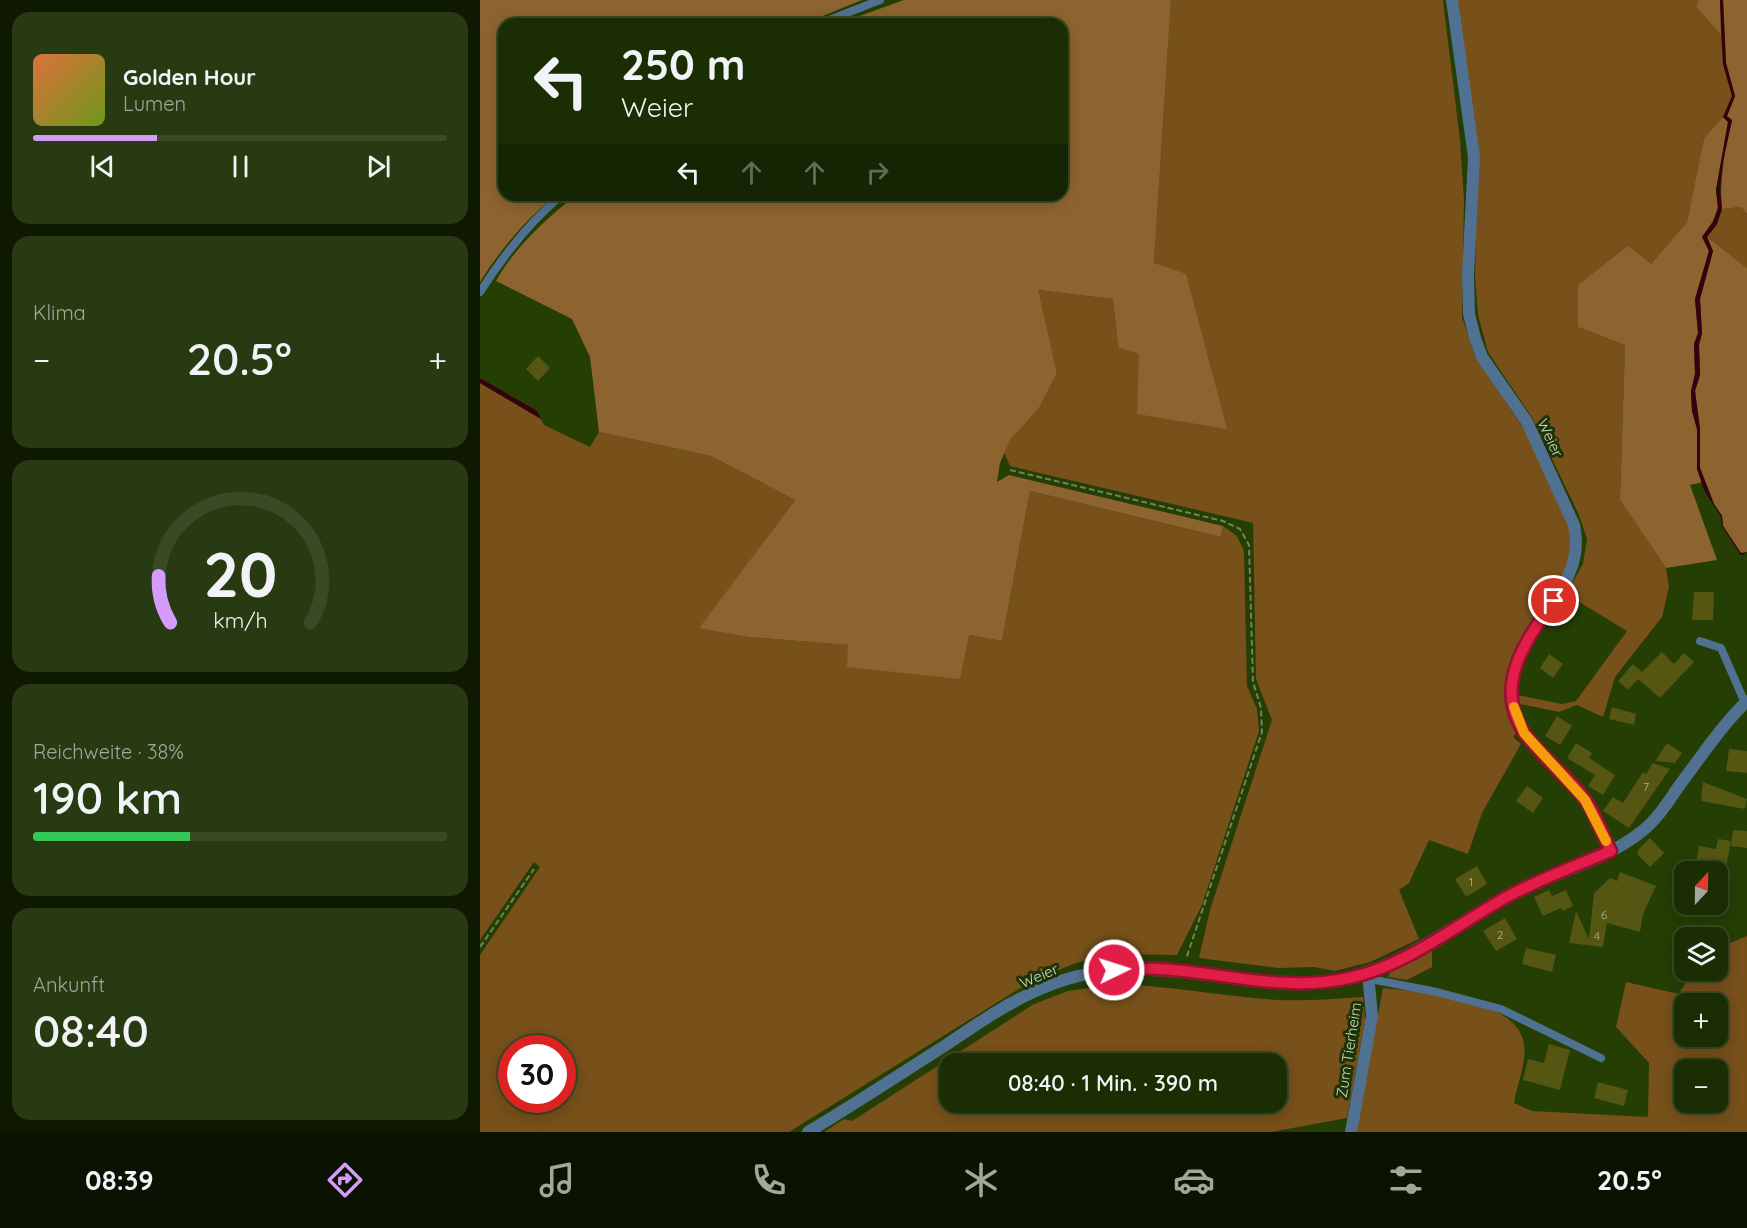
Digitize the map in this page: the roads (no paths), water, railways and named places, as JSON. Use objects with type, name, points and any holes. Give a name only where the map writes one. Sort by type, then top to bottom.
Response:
[{"type":"street","name":"Weier","points":[[1452,0],[1474,157],[1468,275],[1469,314],[1475,338],[1488,367],[1527,422],[1574,525],[1577,538],[1575,563],[1567,582],[1525,642],[1512,673],[1511,693],[1524,733],[1585,800],[1611,851]]},
{"type":"street","name":"Weier","points":[[808,1132],[984,1020],[1045,987],[1092,973],[1135,968],[1182,970],[1274,983],[1311,983],[1369,976],[1505,898],[1611,851],[1641,832],[1655,818],[1714,738],[1746,702]]},
{"type":"street","name":"Zum Tierheim","points":[[1351,1132],[1372,1016],[1369,976]]},
{"type":"lane","points":[[834,18],[880,0]]},
{"type":"lane","points":[[480,292],[499,262],[542,211],[554,201]]},
{"type":"lane","points":[[1700,641],[1721,648],[1746,702]]},
{"type":"lane","points":[[1369,976],[1502,1009],[1601,1058]]}]
